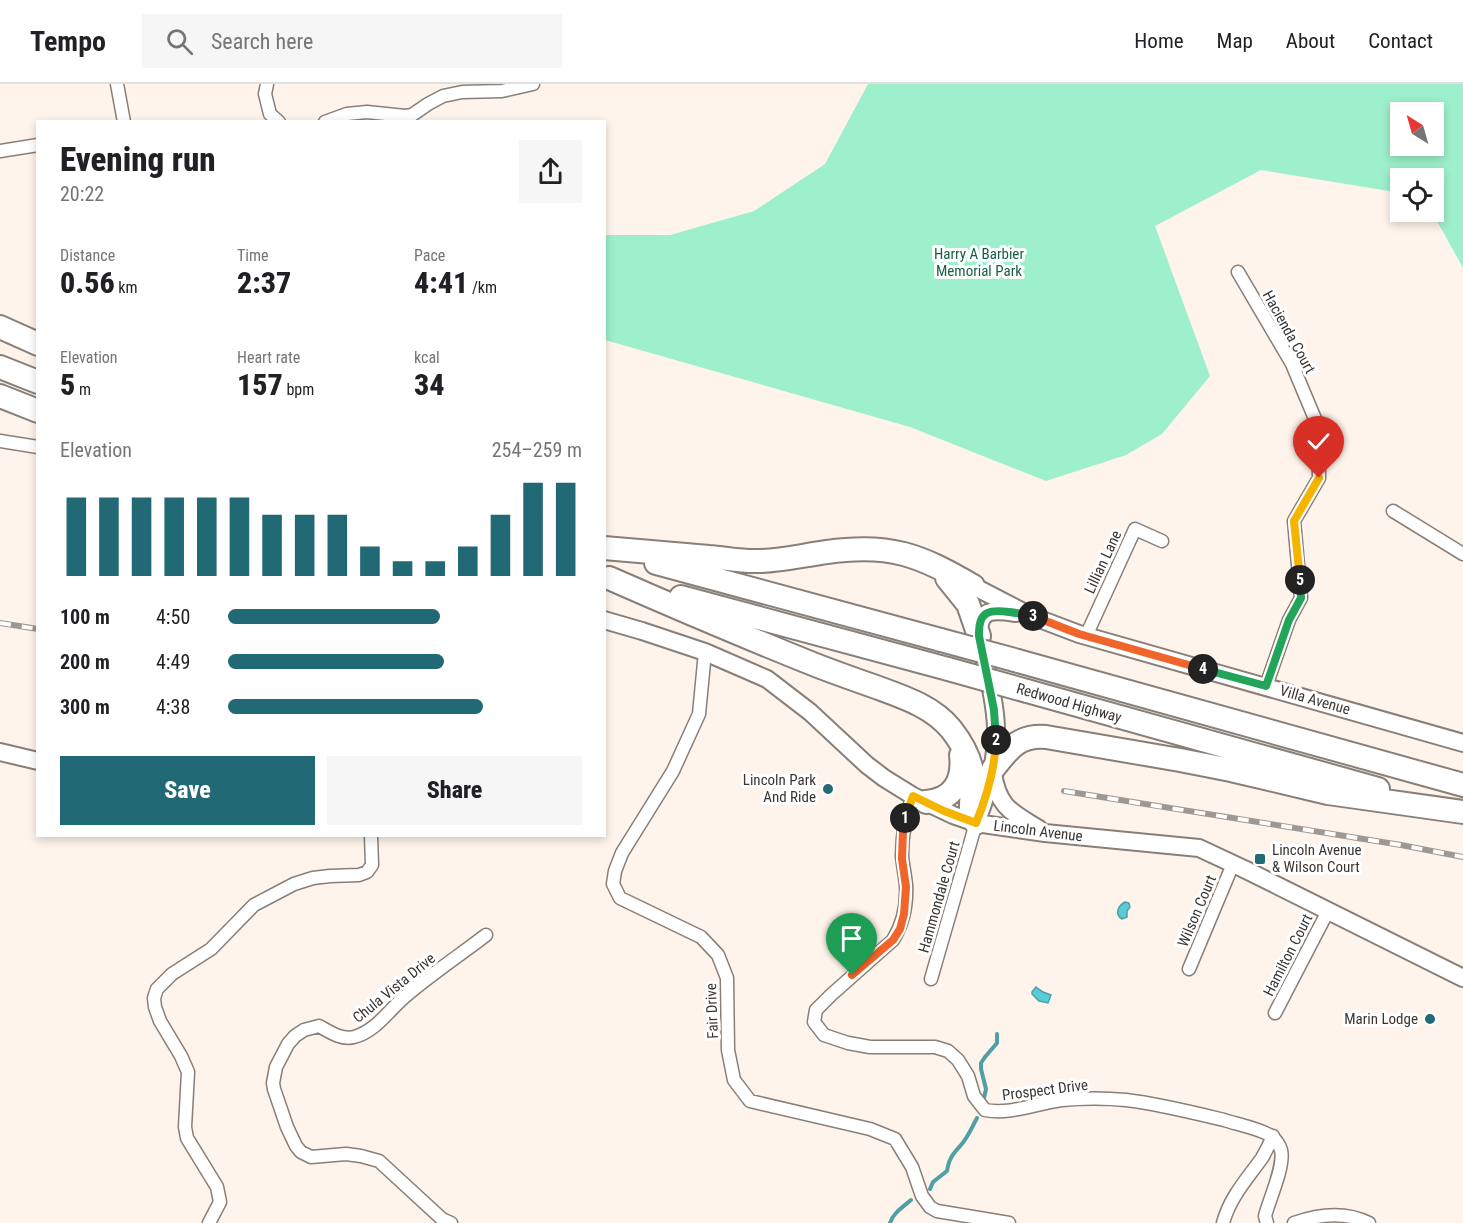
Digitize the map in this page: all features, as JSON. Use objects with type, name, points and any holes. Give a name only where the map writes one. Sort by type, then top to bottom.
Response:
[{"type":"highway","points":[[0,327],[36,343]]},
{"type":"highway","points":[[0,367],[36,381]]},
{"type":"highway","points":[[0,396],[36,410]]},
{"type":"highway","points":[[606,548],[757,561],[870,548],[898,552],[935,565],[973,586]]},
{"type":"highway","name":"Redwood Highway","points":[[606,549],[1463,784]]},
{"type":"highway","points":[[935,565],[968,604],[979,636]]},
{"type":"highway","points":[[607,577],[716,624],[929,710],[943,720],[955,734],[967,758],[972,773],[973,787],[970,811],[976,823]]},
{"type":"highway","name":"Redwood Highway","points":[[607,577],[1463,812]]},
{"type":"highway","points":[[993,769],[1008,750],[1017,743],[1028,738],[1046,737],[1180,760],[1328,793],[1463,812]]},
{"type":"highway","points":[[919,799],[936,801],[946,796],[958,782],[962,766],[959,742]]},
{"type":"main road","name":"Villa Avenue","points":[[973,586],[1029,615],[1086,636],[1463,743]]},
{"type":"main road","name":"Villa Avenue","points":[[979,636],[981,619],[991,611],[1029,615]]},
{"type":"main road","name":"Lincoln Avenue","points":[[606,621],[642,630],[705,652],[767,679],[810,712],[867,765],[892,783],[919,799],[976,823],[1199,848],[1463,978]]},
{"type":"main road","points":[[976,823],[986,797],[996,746],[995,719],[979,636]]},
{"type":"main road","points":[[0,752],[36,761]]},
{"type":"main road","points":[[993,769],[996,789],[1004,804],[1045,832]]},
{"type":"street","points":[[117,84],[124,120]]},
{"type":"street","points":[[267,84],[265,94],[270,114],[277,120]]},
{"type":"street","points":[[330,120],[347,114],[367,112],[405,117],[444,96],[462,92],[502,92],[533,84]]},
{"type":"street","points":[[0,151],[36,145]]},
{"type":"street","name":"Hacienda Court","points":[[1238,272],[1292,364],[1318,426],[1319,478],[1294,521],[1301,598],[1289,620],[1266,686]]},
{"type":"street","points":[[0,441],[36,447]]},
{"type":"street","points":[[1393,511],[1463,554]]},
{"type":"street","name":"Lillian Lane","points":[[1086,636],[1135,529],[1162,541]]},
{"type":"street","name":"Fair Drive","points":[[705,652],[699,714],[674,771],[622,853],[615,871],[613,885],[620,898],[701,937],[718,955],[727,978],[728,1050],[734,1080],[750,1101],[870,1129],[895,1139],[912,1167],[922,1196],[930,1207],[1009,1223]]},
{"type":"street","name":"Prospect Drive","points":[[919,799],[906,816],[903,831],[902,859],[906,887],[904,914],[900,929],[893,940],[816,1010],[814,1022],[824,1035],[848,1044],[870,1047],[935,1047],[948,1051],[958,1060],[968,1076],[974,1096],[985,1110],[1013,1109],[1061,1100],[1126,1100],[1160,1105],[1242,1125],[1273,1136]]},
{"type":"street","name":"Hammondale Court","points":[[931,979],[976,823]]},
{"type":"street","points":[[209,1223],[219,1202],[217,1187],[187,1138],[185,1127],[188,1072],[160,1021],[153,998],[162,982],[211,949],[254,905],[294,884],[313,878],[359,875],[367,872],[372,865],[371,837]]},
{"type":"street","name":"Wilson Court","points":[[1189,969],[1233,864]]},
{"type":"street","name":"Hamilton Court","points":[[1275,1013],[1328,911]]},
{"type":"street","name":"Chula Vista Drive","points":[[451,1223],[442,1219],[379,1161],[346,1154],[311,1157],[301,1152],[292,1141],[286,1127],[273,1083],[280,1057],[295,1036],[304,1030],[319,1026],[346,1038],[362,1034],[380,1022],[406,996],[486,935]]},
{"type":"street","points":[[1223,1223],[1232,1198],[1264,1155],[1273,1136]]},
{"type":"street","points":[[1267,1223],[1266,1210],[1281,1165],[1281,1150],[1273,1136]]},
{"type":"street","points":[[1294,1223],[1324,1214],[1347,1216],[1369,1223]]},
{"type":"green space","name":"Harry A Barbier Memorial Park","points":[[868,84],[1463,84],[1463,268],[1438,222],[1444,222],[1444,168],[1390,168],[1390,191],[1261,170],[1155,226],[1210,376],[1162,434],[1126,455],[1046,481],[910,427],[606,340],[606,235],[670,235],[754,211],[825,164]]},
{"type":"water","points":[[1125,902],[1129,903],[1130,907],[1127,917],[1122,919],[1118,915],[1118,910]]},
{"type":"water","points":[[1036,987],[1051,995],[1048,1003],[1039,1001],[1032,994]]},
{"type":"waterway","points":[[984,1098],[986,1089],[981,1063],[997,1043],[997,1034]]},
{"type":"waterway","points":[[930,1189],[933,1182],[947,1171],[952,1156],[966,1139],[977,1118]]},
{"type":"waterway","points":[[890,1223],[896,1213],[911,1200]]},
{"type":"railway","points":[[0,623],[36,629]]},
{"type":"railway","points":[[1064,791],[1463,857]]},
{"type":"place","name":"Lincoln Park And Ride","points":[[828,789]]},
{"type":"place","name":"Lincoln Avenue & Wilson Court","points":[[1260,859]]},
{"type":"place","name":"Marin Lodge","points":[[1430,1019]]},
{"type":"route","points":[[852,975],[893,940],[900,929],[904,914],[906,887],[902,859],[903,831],[913,796],[976,823],[986,797],[993,769],[996,728],[993,701],[979,636],[979,623],[984,615],[991,611],[1029,615],[1115,645],[1266,686],[1289,620],[1301,598],[1294,521],[1319,478]]}]
